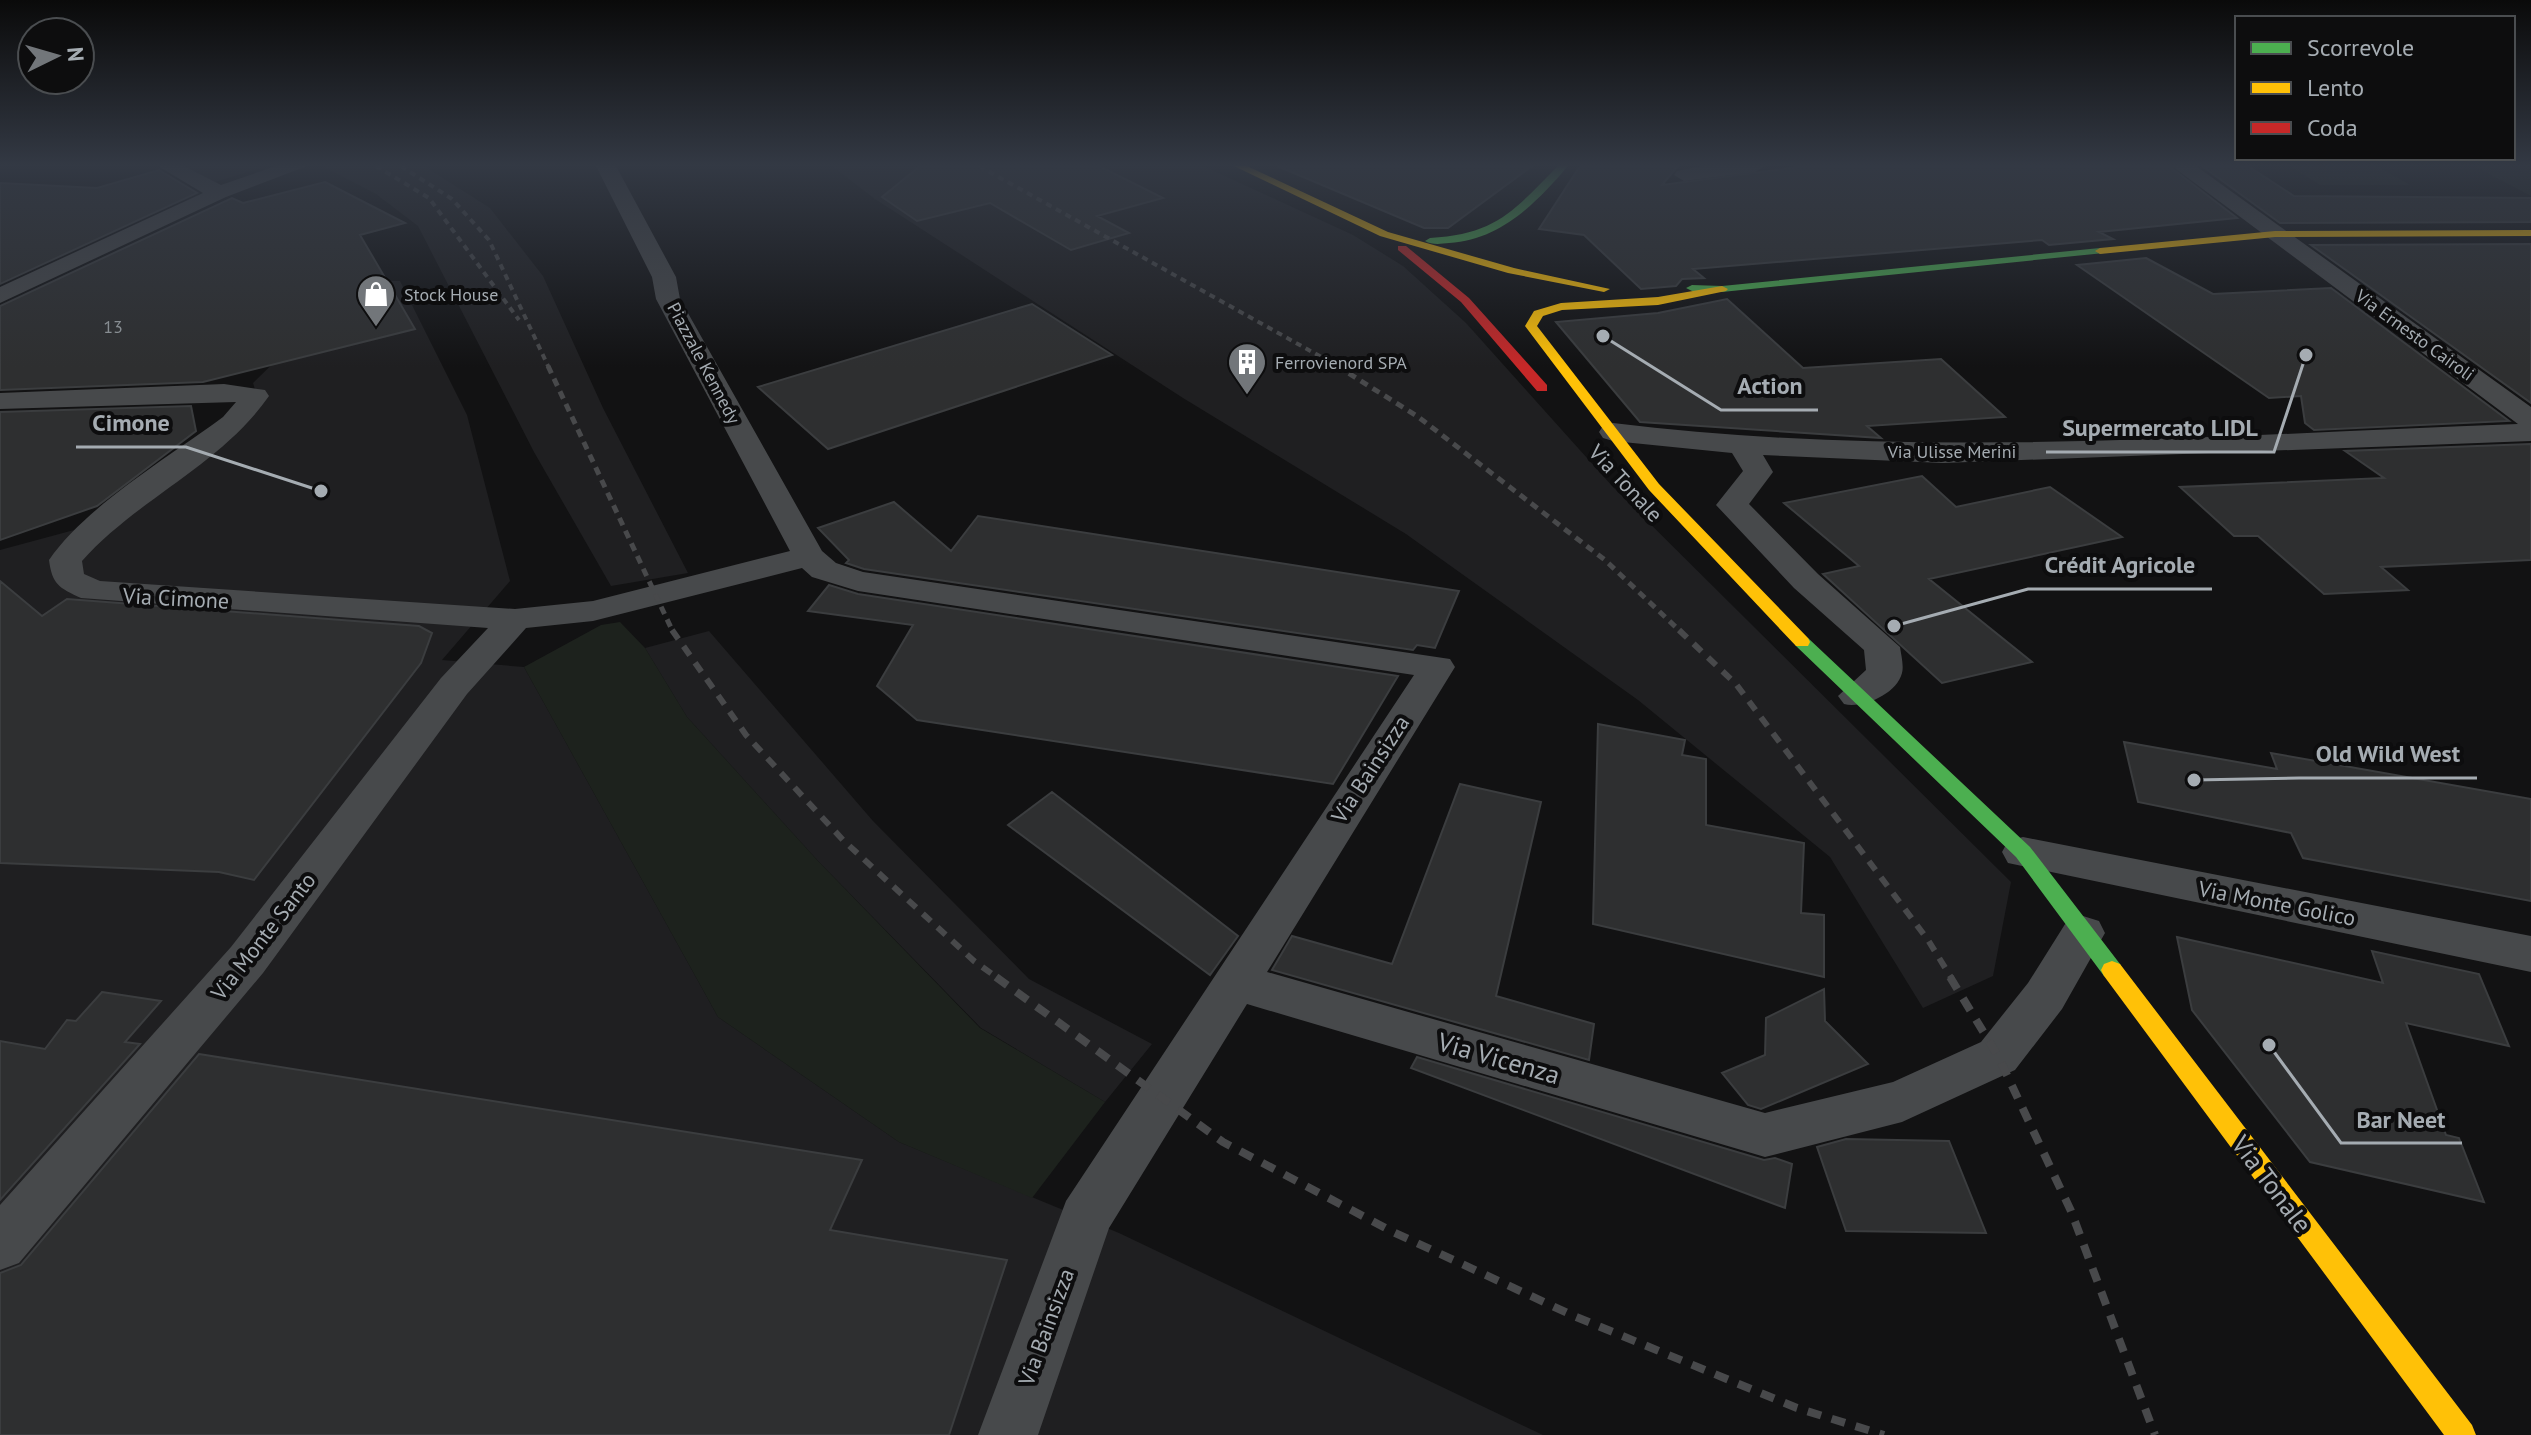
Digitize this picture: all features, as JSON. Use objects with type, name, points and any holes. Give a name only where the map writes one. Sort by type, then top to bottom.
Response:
[{"type":"main road","points":[[1511,240],[1516,233]]},
{"type":"main road","points":[[1384,234],[1552,281],[1636,291],[1722,289],[2275,234],[2531,233]]},
{"type":"main road","points":[[1384,234],[1453,242],[1511,240]]},
{"type":"main road","points":[[1384,234],[1442,280],[1499,336],[1556,404]]},
{"type":"main road","points":[[1511,240],[1521,260],[1552,281]]},
{"type":"main road","name":"Via Tonale","points":[[1722,289],[1658,301],[1577,306],[1538,314],[1532,319],[1533,332],[1654,487],[1771,613],[2023,852],[2462,1435]]},
{"type":"main road","name":"Via Tonale","points":[[1650,510],[1771,613]]},
{"type":"street","points":[[0,296],[134,233]]},
{"type":"street","name":"Piazzale Kennedy","points":[[641,233],[664,277],[668,299],[809,556]]},
{"type":"street","name":"Via Ernesto Cairoli","points":[[2275,234],[2531,420]]},
{"type":"street","name":"Via Cimone","points":[[0,401],[211,392],[255,396],[233,423],[94,528],[65,560],[63,569],[77,586],[115,594],[515,619],[593,611],[809,556]]},
{"type":"street","name":"Via Ulisse Merini","points":[[1613,432],[1703,443],[1943,454],[2531,432]]},
{"type":"street","points":[[1741,443],[1758,472],[1732,505],[1806,581],[1882,647],[1884,673],[1857,696]]},
{"type":"street","name":"Via Bainsizza","points":[[809,556],[824,570],[858,581],[1437,667],[1233,981],[1085,1218],[1008,1435]]},
{"type":"street","name":"Via Monte Santo","points":[[0,1245],[247,960],[454,686],[515,619]]},
{"type":"street","name":"Via Monte Golico","points":[[2023,852],[2531,954]]},
{"type":"street","name":"Via Vicenza","points":[[1233,981],[1765,1135],[1902,1101],[1998,1056],[2045,996],[2083,933]]},
{"type":"shaded area","points":[[422,233],[509,233],[543,276],[603,408],[688,573],[611,586],[534,452]]},
{"type":"shaded area","points":[[928,233],[1349,233],[1403,266],[1466,323],[1613,487],[2011,882],[1993,976],[1923,1008],[1830,857],[1638,700],[1406,534],[1183,398]]},
{"type":"shaded area","points":[[357,281],[400,281],[467,415],[510,581],[442,660],[524,667],[718,1017],[899,1142],[1119,1233],[1543,1435],[0,1435],[0,550],[100,523],[257,396],[253,383]]},
{"type":"shaded area","points":[[620,622],[645,648],[687,717],[818,861],[980,1028],[1105,1102],[1032,1198],[899,1142],[718,1017],[524,667],[601,625]]},
{"type":"shaded area","points":[[709,631],[873,821],[1029,979],[1152,1044],[1105,1102],[981,1028],[818,861],[687,717],[645,648]]},
{"type":"building","points":[[0,233],[110,233],[0,284]]},
{"type":"building","points":[[157,233],[368,233],[360,235],[415,329],[203,382],[0,390],[0,306]]},
{"type":"building","points":[[1042,233],[1129,233],[1071,250]]},
{"type":"building","points":[[1569,233],[2101,233],[2113,239],[2049,245],[2042,240],[1693,269],[1704,278],[1682,279],[1676,286],[1641,289],[1584,235]]},
{"type":"building","points":[[2531,244],[2531,403],[2311,245]]},
{"type":"building","points":[[2146,258],[2213,294],[2331,288],[2509,421],[2314,430],[2305,423],[2301,396],[2269,398],[2077,265]]},
{"type":"building","points":[[1727,299],[1803,368],[1941,359],[2005,417],[1867,426],[1881,438],[1640,422],[1556,322],[1658,313]]},
{"type":"building","points":[[1032,304],[1112,355],[828,449],[758,387]]},
{"type":"building","points":[[191,406],[196,431],[97,506],[0,540],[0,412]]},
{"type":"building","points":[[2531,444],[2531,560],[2381,567],[2408,590],[2324,594],[2258,536],[2234,536],[2180,487],[2384,478],[2345,451]]},
{"type":"building","points":[[1922,476],[1956,507],[2050,487],[2122,537],[1929,579],[2032,662],[1942,683],[1823,574],[1859,566],[1784,503]]},
{"type":"building","points":[[894,502],[951,551],[978,516],[1459,591],[1435,648],[1417,645],[1413,650],[864,569],[846,563],[849,560],[818,528]]},
{"type":"building","points":[[0,581],[42,616],[67,599],[419,626],[432,633],[421,663],[254,880],[219,872],[0,863]]},
{"type":"building","points":[[829,585],[858,594],[1398,676],[1333,784],[917,720],[877,686],[913,625],[808,611]]},
{"type":"building","points":[[1598,724],[1685,740],[1682,755],[1706,759],[1706,825],[1804,843],[1801,913],[1824,915],[1824,977],[1593,924]]},
{"type":"building","points":[[2124,742],[2277,769],[2271,753],[2531,799],[2531,901],[2303,858],[2291,833],[2138,802]]},
{"type":"building","points":[[1460,784],[1541,802],[1496,996],[1594,1024],[1589,1060],[1272,970],[1292,936],[1392,964]]},
{"type":"building","points":[[1052,792],[1238,936],[1210,975],[1008,825]]},
{"type":"building","points":[[2177,937],[2383,983],[2372,951],[2479,974],[2509,1046],[2406,1023],[2446,1135],[2459,1138],[2484,1202],[2310,1162],[2192,1010]]},
{"type":"building","points":[[1824,989],[1825,1021],[1868,1064],[1761,1109],[1748,1105],[1722,1073],[1765,1055],[1766,1018]]},
{"type":"building","points":[[102,992],[161,1001],[125,1042],[140,1044],[0,1200],[0,1041],[45,1049],[67,1020],[76,1021]]},
{"type":"building","points":[[199,1054],[862,1160],[830,1230],[1007,1260],[949,1435],[0,1435],[0,1273],[21,1265]]},
{"type":"building","points":[[1417,1057],[1764,1160],[1775,1158],[1792,1164],[1785,1208],[1411,1068]]},
{"type":"building","points":[[1846,1139],[1949,1141],[1986,1233],[1846,1231],[1817,1147]]},
{"type":"railway","points":[[455,233],[519,320]]},
{"type":"railway","points":[[483,233],[489,240],[549,368]]},
{"type":"railway","points":[[1099,233],[1341,368]]},
{"type":"railway","points":[[548,366],[672,630]]},
{"type":"railway","points":[[1337,366],[1417,416],[1605,560],[1681,632]]},
{"type":"railway","points":[[672,630],[746,735],[843,840],[974,961],[999,979]]},
{"type":"railway","points":[[1679,630],[1736,684],[1928,940],[1952,979]]},
{"type":"railway","points":[[996,977],[1223,1142],[1391,1231],[1574,1316],[1797,1408],[1884,1435]]},
{"type":"railway","points":[[1950,977],[1998,1056],[2071,1211],[2155,1435]]},
{"type":"traffic: fast","points":[[1430,241],[1455,240],[1484,233]]},
{"type":"traffic: fast","points":[[1692,288],[1722,289],[2100,251]]},
{"type":"traffic: fast","points":[[1802,642],[2023,852],[2112,970]]},
{"type":"traffic: slow","points":[[1382,233],[1512,271],[1604,289]]},
{"type":"traffic: slow","points":[[2100,251],[2275,234],[2531,233]]},
{"type":"traffic: slow","points":[[1722,289],[1658,301],[1561,307],[1538,314],[1531,326],[1654,487],[1802,642]]},
{"type":"traffic: slow","points":[[2112,970],[2462,1435]]},
{"type":"traffic: jam","points":[[1402,248],[1465,300],[1542,388]]},
{"type":"place","name":"Stock House","points":[[376,328]]},
{"type":"place","name":"Action","points":[[1603,336]]},
{"type":"place","name":"Supermercato LIDL","points":[[2306,355]]},
{"type":"place","name":"Ferrovienord SPA","points":[[1247,396]]},
{"type":"place","name":"Cimone","points":[[321,491]]},
{"type":"place","name":"Crédit Agricole","points":[[1894,626]]},
{"type":"place","name":"Old Wild West","points":[[2194,780]]},
{"type":"place","name":"Bar Neet","points":[[2269,1045]]}]
